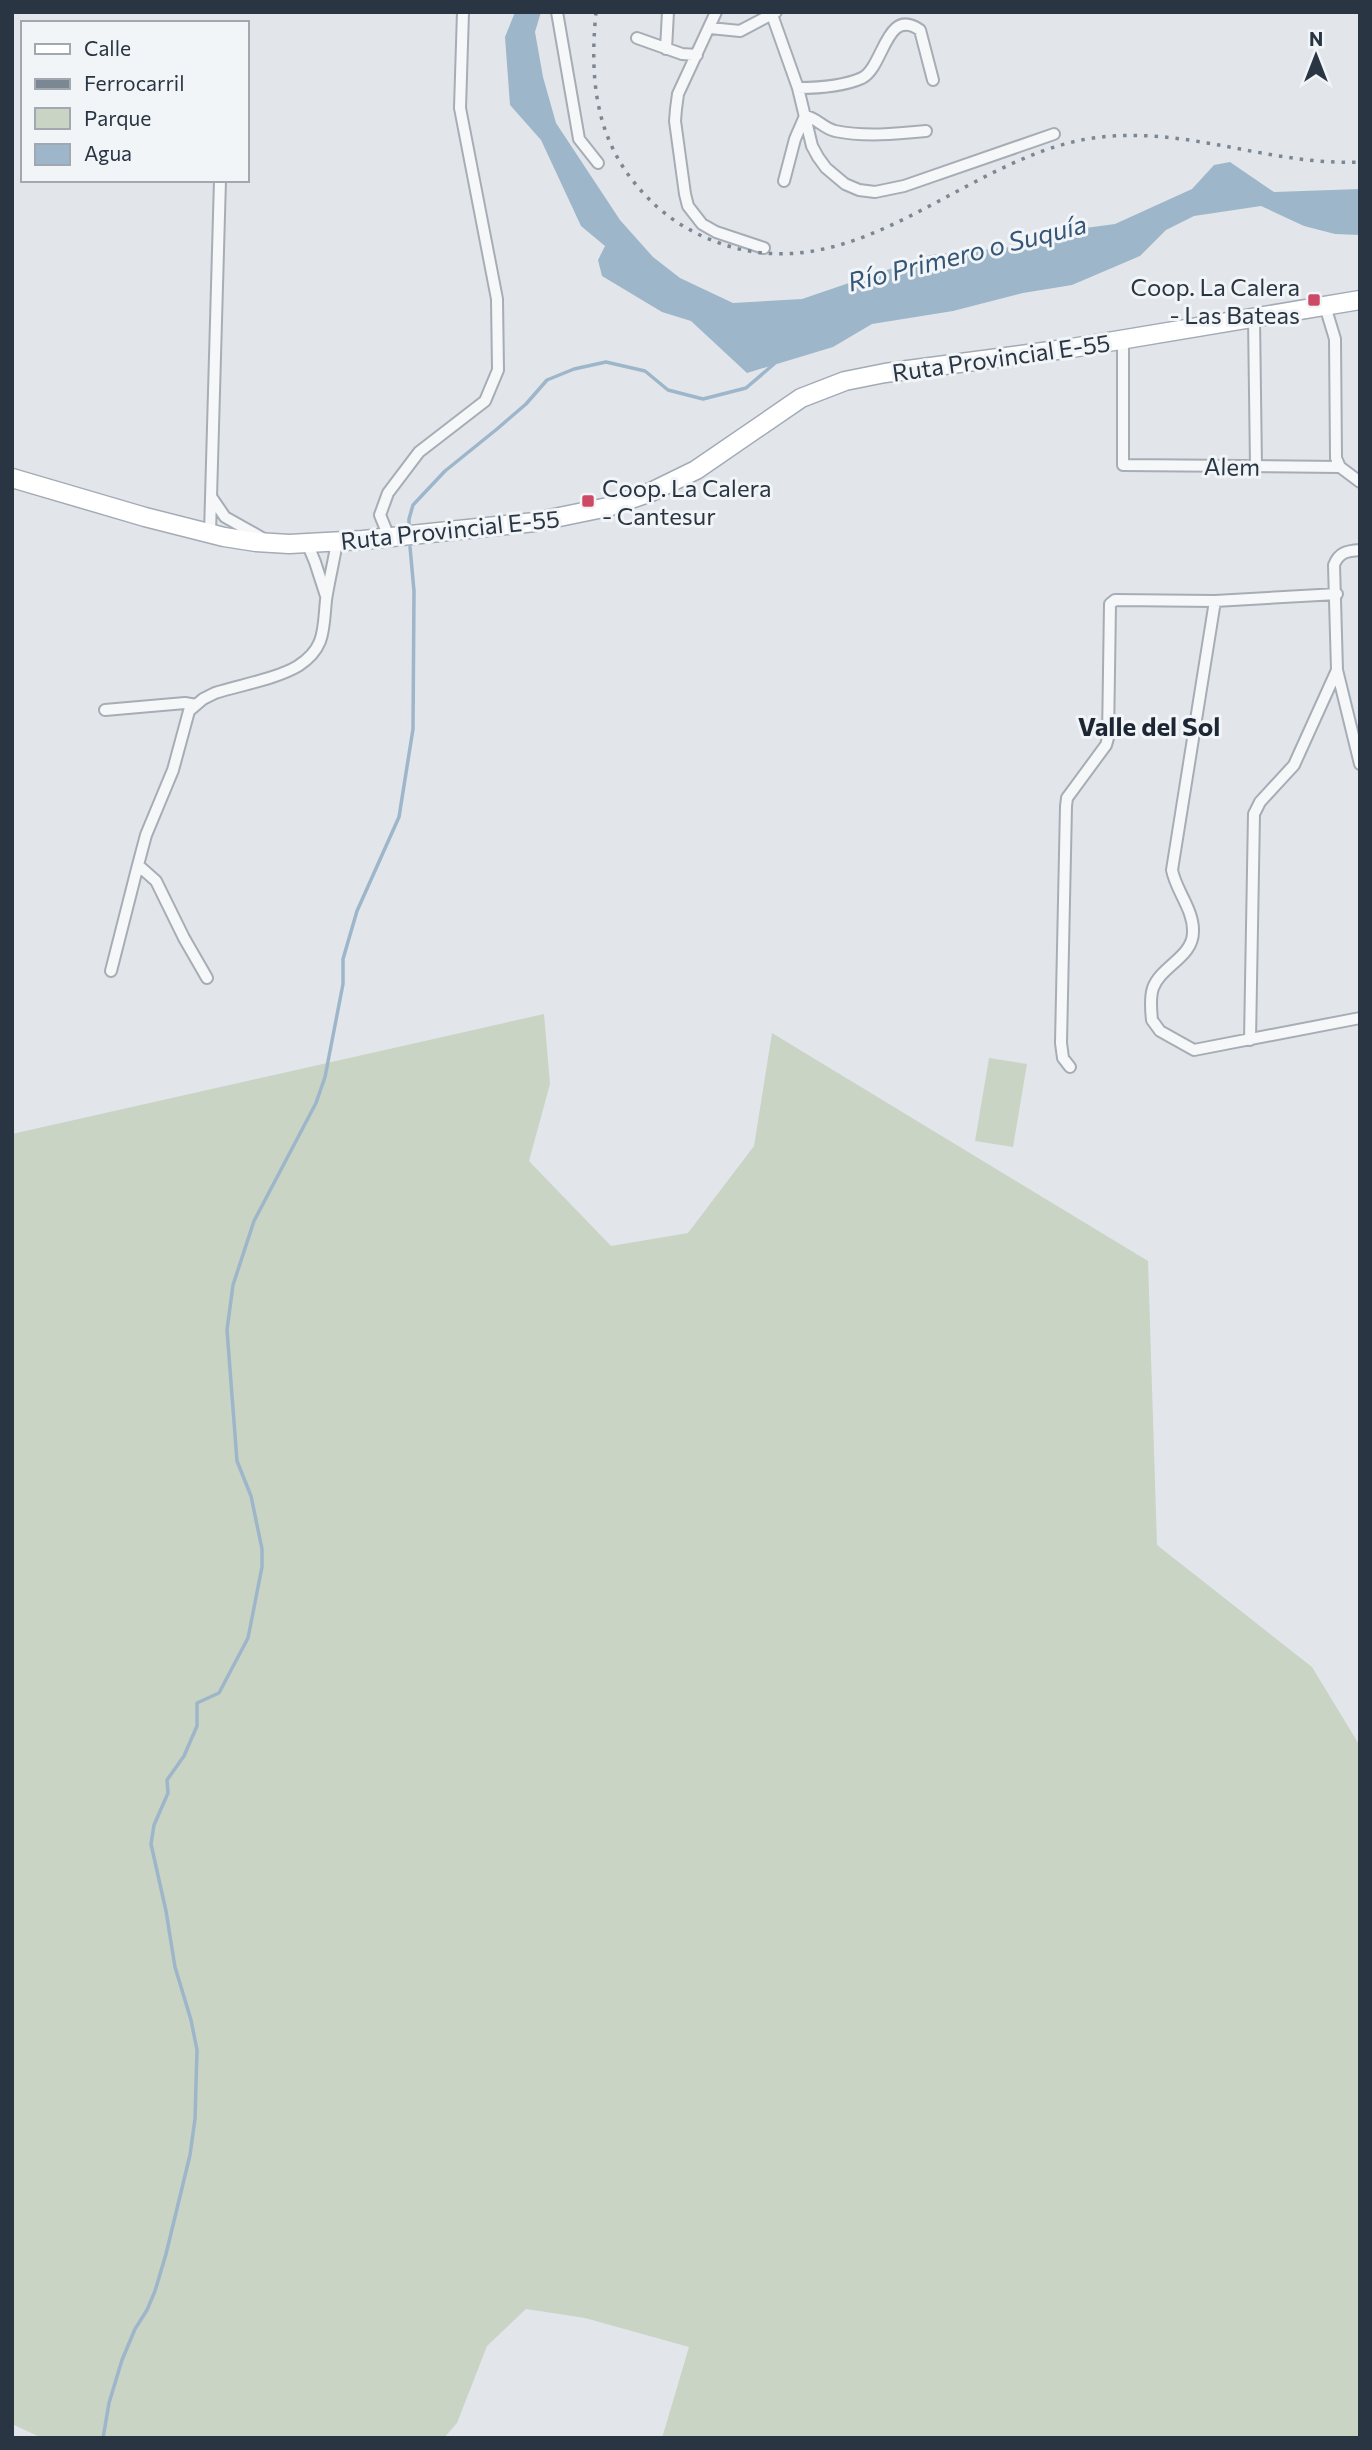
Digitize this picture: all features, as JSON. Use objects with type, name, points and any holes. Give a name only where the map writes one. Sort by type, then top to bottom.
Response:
[{"type":"main road","name":"Ruta Provincial E-55","points":[[12,478],[210,533],[239,540],[273,543],[389,537],[559,518],[630,500],[696,470],[801,398],[845,381],[1123,340],[1360,300]]},
{"type":"street","points":[[389,537],[380,515],[388,493],[419,452],[485,401],[498,370],[497,299],[460,108],[463,12]]},
{"type":"street","points":[[557,12],[579,139],[598,163]]},
{"type":"street","points":[[666,49],[668,12]]},
{"type":"street","points":[[716,12],[678,94],[675,121],[688,206],[702,223],[716,232],[764,248]]},
{"type":"street","points":[[710,28],[740,31],[773,13],[798,88],[812,146],[826,168],[845,184],[859,190],[875,192],[904,186],[1054,134]]},
{"type":"street","points":[[798,88],[820,88],[862,78],[875,65],[895,28],[903,25],[918,27],[920,30],[933,80]]},
{"type":"street","points":[[637,38],[682,54],[697,55]]},
{"type":"street","points":[[805,116],[817,120],[823,127],[850,133],[901,134],[926,131]]},
{"type":"street","points":[[784,181],[795,139],[805,116]]},
{"type":"street","points":[[210,533],[220,182]]},
{"type":"street","points":[[1325,306],[1335,339],[1336,458],[1340,467],[1360,482]]},
{"type":"street","points":[[1254,318],[1256,467]]},
{"type":"street","name":"Alem","points":[[1123,340],[1123,465],[1340,467]]},
{"type":"street","points":[[210,493],[225,517],[273,543]]},
{"type":"street","points":[[111,971],[149,825],[173,770],[189,711],[215,693],[286,671],[306,659],[319,644],[324,632],[326,599],[337,541]]},
{"type":"street","points":[[307,543],[326,599]]},
{"type":"street","points":[[1360,550],[1344,552],[1334,565],[1337,594],[1337,670],[1360,764]]},
{"type":"street","points":[[1070,1067],[1063,1058],[1061,1043],[1066,806],[1067,798],[1106,746],[1108,738],[1110,604],[1115,600],[1215,601],[1337,594]]},
{"type":"street","points":[[1215,601],[1172,870],[1194,930],[1188,949],[1154,985],[1151,1017],[1155,1027],[1194,1050],[1360,1018]]},
{"type":"street","points":[[1250,1040],[1254,814],[1260,802],[1298,759],[1337,670]]},
{"type":"street","points":[[105,710],[185,703],[196,705]]},
{"type":"street","points":[[138,865],[156,881],[207,978]]},
{"type":"green space","points":[[544,1014],[550,1084],[529,1161],[611,1246],[688,1233],[754,1146],[772,1033],[1148,1261],[1157,1545],[1312,1667],[1360,1746],[1360,2438],[662,2438],[689,2347],[585,2318],[526,2309],[487,2346],[457,2423],[444,2438],[42,2438],[12,2424],[12,1134]]},
{"type":"green space","points":[[989,1058],[1027,1064],[1013,1147],[975,1141]]},
{"type":"water","name":"Río Primero o Suquía","points":[[515,12],[541,12],[535,32],[543,77],[556,123],[620,220],[653,257],[680,278],[733,303],[802,299],[931,255],[1031,245],[1063,231],[1115,224],[1192,189],[1214,165],[1230,162],[1274,192],[1360,189],[1360,235],[1335,234],[1304,226],[1261,206],[1194,216],[1166,230],[1140,256],[1072,285],[1023,293],[953,311],[872,324],[833,347],[747,373],[691,321],[662,312],[602,276],[598,260],[605,246],[581,226],[541,140],[510,105],[505,37]]},
{"type":"waterway","points":[[409,529],[413,505],[445,471],[526,404],[547,380],[574,369],[606,362],[645,371],[668,390],[703,399],[746,388],[774,364]]},
{"type":"waterway","points":[[103,2438],[109,2403],[122,2360],[155,2291],[166,2254],[190,2155],[195,2119],[197,2050],[175,1967],[151,1844],[154,1825],[168,1793],[167,1780],[184,1756],[197,1726],[197,1703],[219,1693],[248,1638],[262,1567],[262,1549],[251,1496],[237,1461],[227,1330],[233,1285],[254,1221],[316,1103],[325,1077],[343,984],[343,959],[357,911],[399,817],[413,729],[414,591],[410,547]]},
{"type":"railway","points":[[596,12],[596,88],[600,112],[617,157],[631,179],[665,214],[694,232],[725,245],[774,254],[821,250],[865,236],[1041,152],[1087,139],[1157,136],[1291,158],[1360,162]]},
{"type":"place","name":"Coop. La Calera - Las Bateas","points":[[1314,300]]},
{"type":"place","name":"Coop. La Calera - Cantesur","points":[[588,501]]},
{"type":"district","name":"Valle del Sol","points":[[1149,725]]}]
